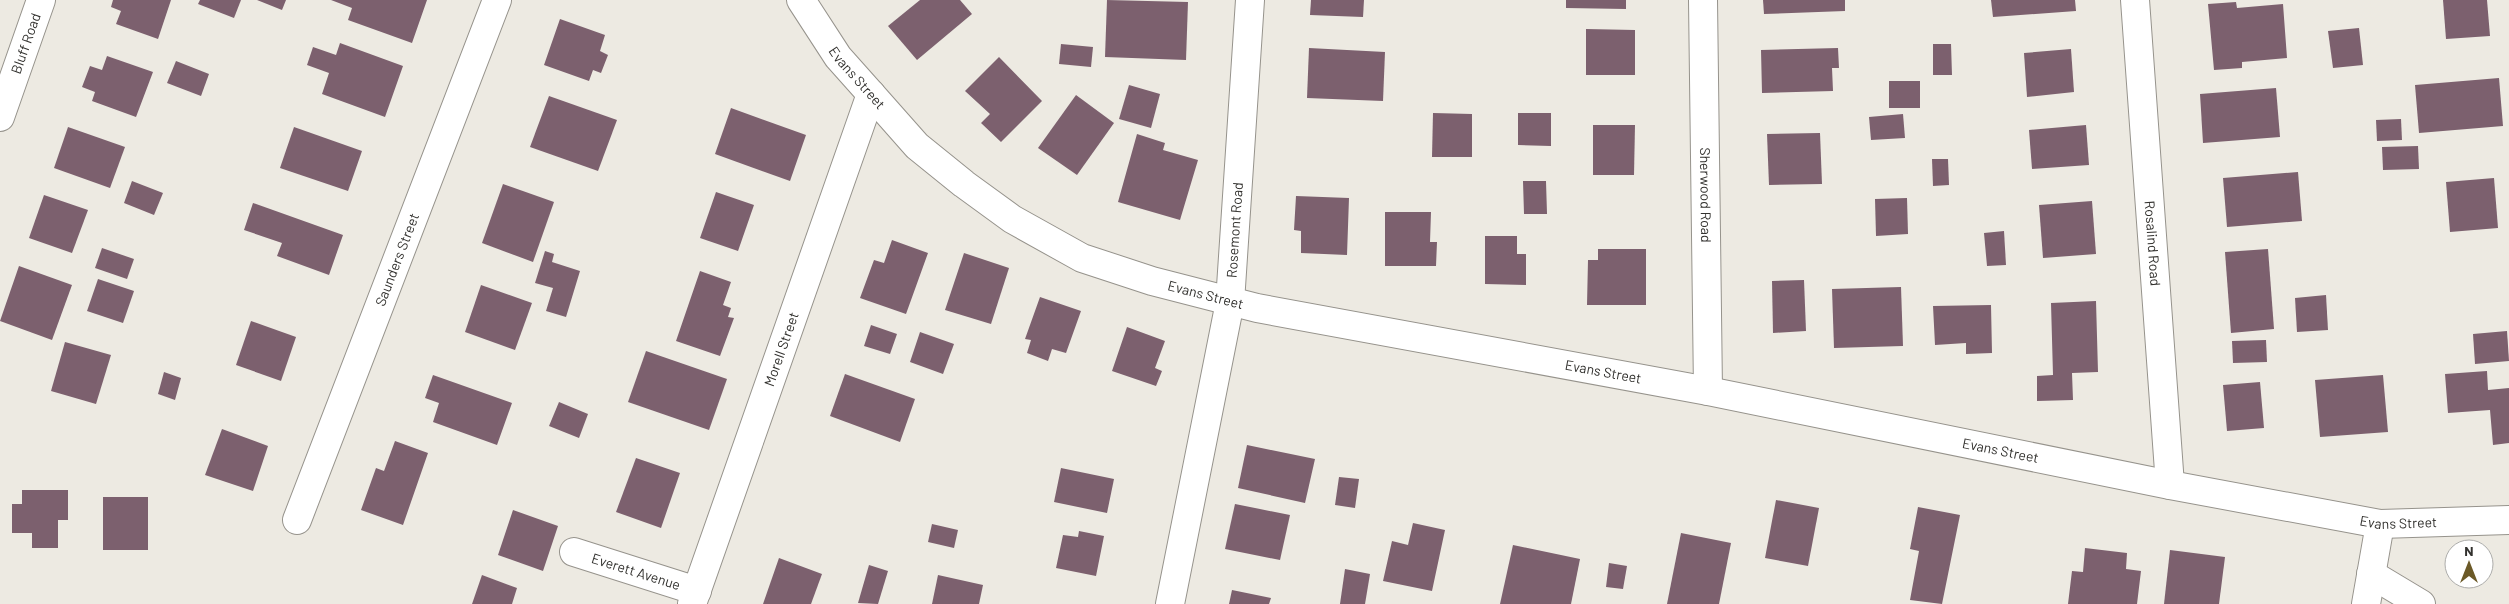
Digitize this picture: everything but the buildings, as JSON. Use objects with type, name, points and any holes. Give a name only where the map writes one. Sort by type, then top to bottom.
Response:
[{"type":"street","name":"Bluff Road","points":[[0,117],[41,0]]},
{"type":"street","name":"Saunders Street","points":[[296,520],[497,0]]},
{"type":"street","name":"Evans Street","points":[[801,0],[838,57],[917,146],[964,184],[1012,219],[1082,258],[1152,281],[1230,302],[1708,391],[2170,485],[2380,524],[2509,520]]},
{"type":"street","name":"Rosemont Road","points":[[1170,604],[1230,302],[1250,0]]},
{"type":"street","name":"Sherwood Road","points":[[1703,0],[1708,391]]},
{"type":"street","name":"Rosalind Road","points":[[2135,0],[2170,485]]},
{"type":"street","name":"Morell Street","points":[[695,598],[871,94]]},
{"type":"street","points":[[2478,522],[2509,510]]},
{"type":"street","points":[[2366,604],[2380,524]]},
{"type":"street","name":"Everett Avenue","points":[[574,552],[695,598]]},
{"type":"street","points":[[2371,574],[2420,604]]}]
